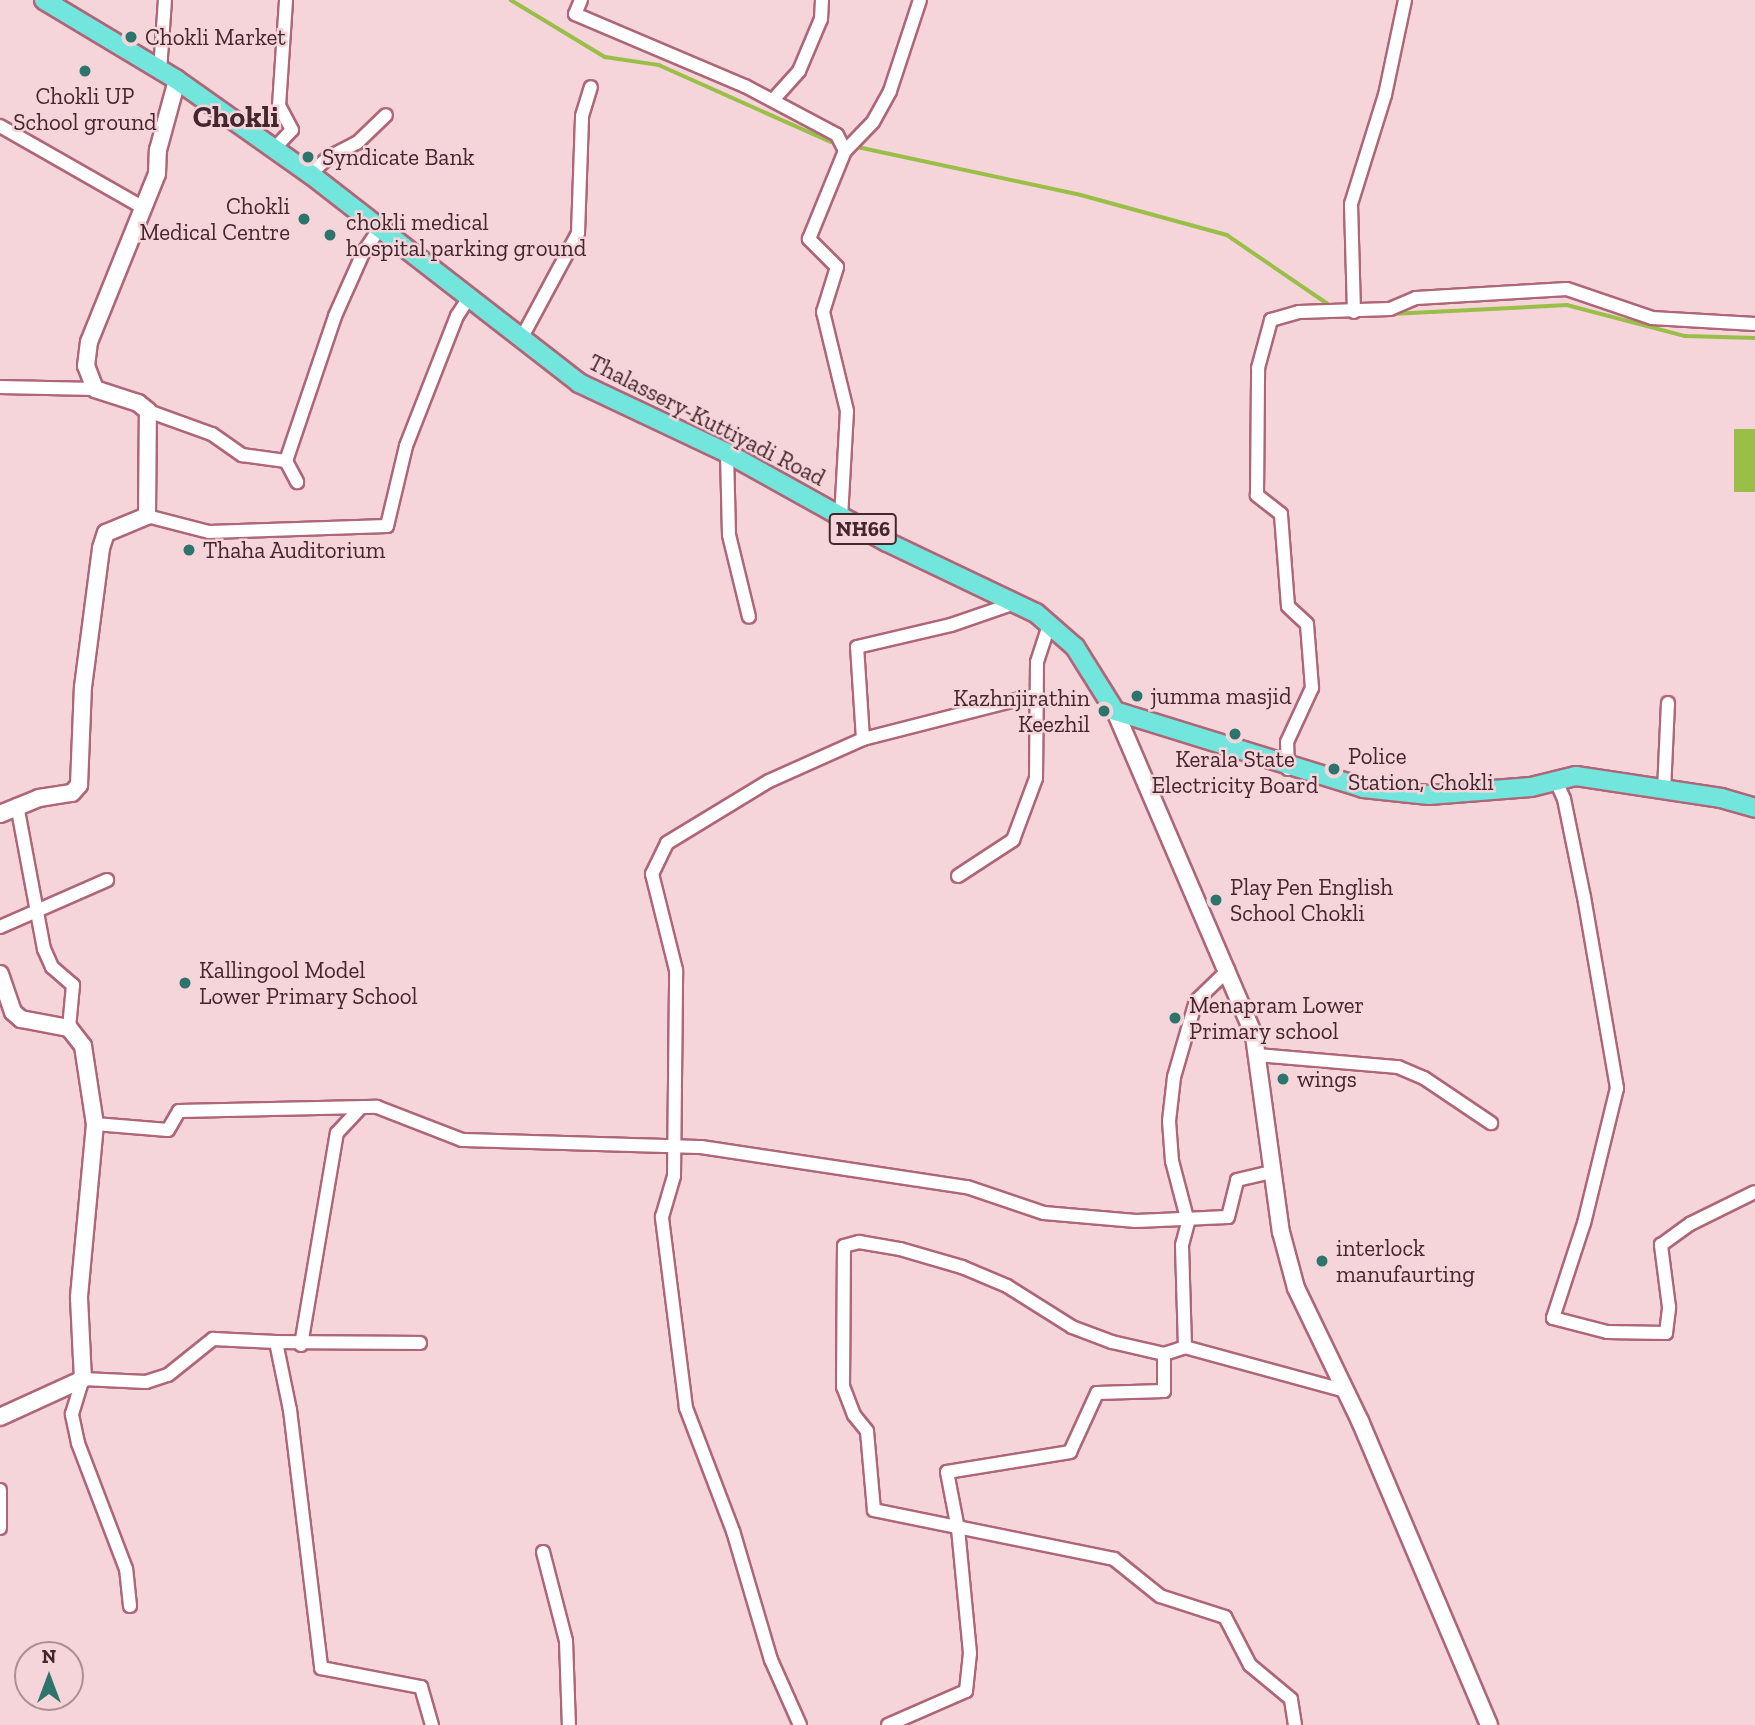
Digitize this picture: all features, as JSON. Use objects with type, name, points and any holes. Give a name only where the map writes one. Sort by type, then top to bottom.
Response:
[{"type":"main road","name":"Thalassery-Kuttiyadi Road","points":[[44,0],[177,80],[310,174],[379,232],[579,383],[727,453],[841,518],[1015,603],[1049,624],[1075,647],[1115,712]]},
{"type":"main road","points":[[0,814],[17,805],[72,793],[79,785],[83,688],[100,548],[106,533],[147,516],[148,411],[138,403],[95,389],[86,366],[89,342],[157,174],[158,150],[177,80]]},
{"type":"main road","points":[[1115,712],[1208,738],[1289,769],[1363,788],[1429,795],[1531,788],[1576,776],[1755,807]]},
{"type":"main road","points":[[1115,712],[1228,970],[1257,1055],[1273,1172],[1296,1288],[1346,1391],[1449,1622],[1489,1725]]},
{"type":"main road","points":[[0,974],[13,1012],[21,1019],[69,1028],[83,1046],[95,1125],[79,1298],[83,1379],[0,1417]]},
{"type":"street","points":[[160,71],[165,0]]},
{"type":"street","points":[[274,149],[292,130],[279,106],[286,0]]},
{"type":"street","points":[[581,0],[575,15],[773,100],[837,135],[845,151]]},
{"type":"street","points":[[773,100],[799,71],[821,19],[822,0]]},
{"type":"street","points":[[841,518],[847,411],[823,312],[837,267],[809,239],[845,151],[873,122],[890,92],[920,0]]},
{"type":"street","points":[[1351,312],[1351,204],[1385,95],[1405,0]]},
{"type":"street","points":[[521,339],[578,233],[582,116],[591,87]]},
{"type":"street","points":[[310,174],[328,157],[357,143],[386,115]]},
{"type":"street","points":[[0,126],[142,207]]},
{"type":"street","points":[[297,482],[286,461],[334,316],[363,253],[379,232]]},
{"type":"street","points":[[1289,769],[1287,742],[1312,688],[1307,624],[1289,606],[1281,514],[1257,495],[1258,368],[1271,320],[1299,312],[1390,309],[1416,298],[1567,289],[1652,318],[1755,324]]},
{"type":"street","points":[[147,516],[209,532],[387,526],[406,446],[457,316],[468,299]]},
{"type":"street","points":[[0,387],[95,389]]},
{"type":"street","points":[[148,411],[212,434],[242,455],[286,461]]},
{"type":"street","points":[[727,453],[729,535],[749,617]]},
{"type":"street","points":[[863,738],[857,647],[951,625],[1015,603]]},
{"type":"street","points":[[958,876],[1013,840],[1036,778],[1037,662],[1049,624]]},
{"type":"street","points":[[800,1725],[771,1660],[733,1531],[686,1408],[662,1217],[674,1175],[676,970],[652,874],[667,843],[716,810],[863,738],[1037,695]]},
{"type":"street","points":[[1664,791],[1668,703]]},
{"type":"street","points":[[1556,781],[1569,823],[1617,1088],[1584,1223],[1553,1318],[1608,1332],[1666,1333],[1669,1307],[1661,1245],[1690,1224],[1755,1192]]},
{"type":"street","points":[[17,805],[36,910],[52,967],[73,985],[69,1028]]},
{"type":"street","points":[[0,927],[107,880]]},
{"type":"street","points":[[1185,1347],[1182,1245],[1188,1222],[1172,1161],[1169,1121],[1174,1077],[1196,1001],[1228,970]]},
{"type":"street","points":[[1257,1055],[1398,1067],[1424,1078],[1492,1123]]},
{"type":"street","points":[[95,1125],[168,1130],[179,1111],[377,1107],[462,1140],[674,1146],[967,1187],[1044,1213],[1188,1222],[1227,1217],[1237,1180],[1273,1172]]},
{"type":"street","points":[[301,1345],[337,1133],[360,1108]]},
{"type":"street","points":[[1295,1725],[1291,1699],[1251,1665],[1225,1617],[1160,1596],[1114,1559],[874,1510],[867,1431],[854,1415],[843,1387],[844,1246],[859,1242],[962,1267],[1007,1286],[1072,1327],[1164,1354],[1185,1347],[1346,1391]]},
{"type":"street","points":[[131,1606],[126,1569],[78,1443],[72,1414],[83,1379],[146,1382],[168,1375],[213,1339],[301,1345],[420,1343]]},
{"type":"street","points":[[276,1342],[290,1410],[321,1668],[421,1687],[432,1725]]},
{"type":"street","points":[[888,1725],[966,1691],[970,1653],[958,1529],[947,1472],[1070,1452],[1097,1393],[1164,1391],[1164,1354]]},
{"type":"street","points":[[0,1490],[0,1528]]},
{"type":"street","points":[[543,1552],[566,1641],[569,1725]]},
{"type":"shaded area","points":[[1734,429],[1755,429],[1755,492],[1734,492]]},
{"type":"waterway","points":[[511,0],[605,57],[659,65],[831,142]]},
{"type":"waterway","points":[[853,146],[1081,195],[1227,235],[1331,306]]},
{"type":"waterway","points":[[1391,314],[1567,305],[1685,336],[1755,338]]},
{"type":"place","name":"Chokli Market","points":[[131,37]]},
{"type":"place","name":"Chokli UP School ground","points":[[85,71]]},
{"type":"place","name":"Syndicate Bank","points":[[308,157]]},
{"type":"place","name":"Chokli Medical Centre","points":[[304,219]]},
{"type":"place","name":"chokli medical hospital parking ground","points":[[330,235]]},
{"type":"place","name":"Thaha Auditorium","points":[[189,550]]},
{"type":"place","name":"jumma masjid","points":[[1137,696]]},
{"type":"place","name":"Kazhnjirathin Keezhil","points":[[1104,711]]},
{"type":"place","name":"Kerala State Electricity Board","points":[[1235,734]]},
{"type":"place","name":"Police Station, Chokli","points":[[1334,769]]},
{"type":"place","name":"Play Pen English School Chokli","points":[[1216,900]]},
{"type":"place","name":"Kallingool Model Lower Primary School","points":[[185,983]]},
{"type":"place","name":"Menapram Lower Primary school","points":[[1175,1018]]},
{"type":"place","name":"wings","points":[[1283,1079]]},
{"type":"place","name":"interlock manufaurting","points":[[1322,1261]]},
{"type":"district","name":"Chokli","points":[[236,117]]}]
